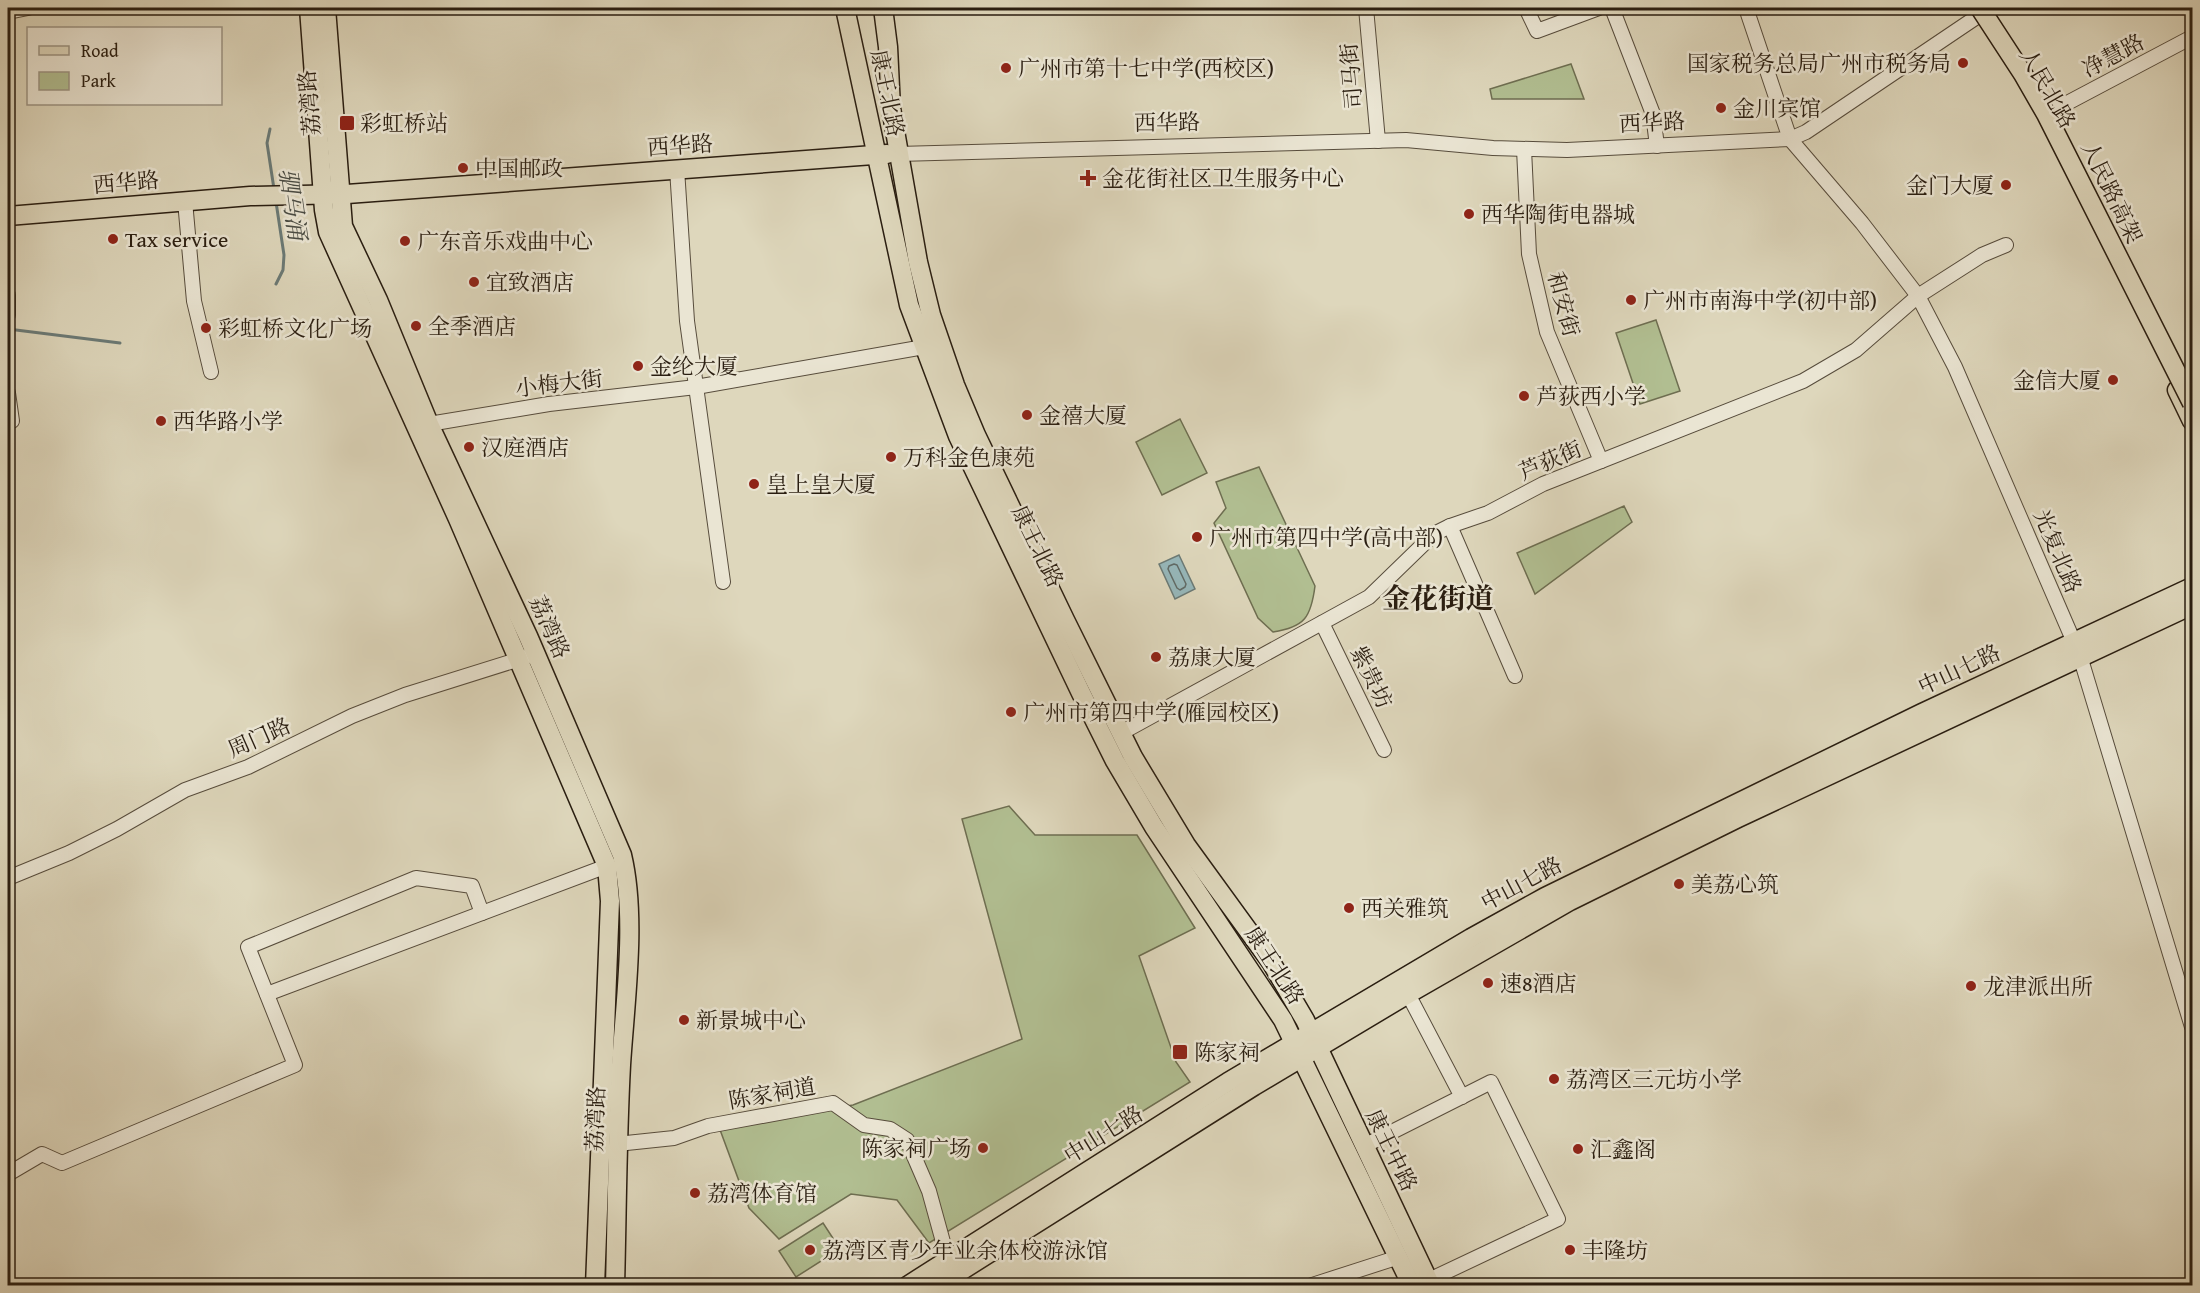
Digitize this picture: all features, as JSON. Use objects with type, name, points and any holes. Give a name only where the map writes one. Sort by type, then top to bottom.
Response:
[{"type":"main road","name":"荔湾路","points":[[309,8],[332,194]]},
{"type":"main road","name":"荔湾路","points":[[326,8],[332,194],[325,222],[335,229],[378,300],[527,656],[606,866],[610,918],[595,1286]]},
{"type":"main road","name":"康王北路","points":[[845,8],[909,305],[958,436],[1107,746],[1141,807],[1272,1002],[1307,1046]]},
{"type":"main road","name":"康王北路","points":[[883,8],[888,47],[891,108],[898,154],[925,294],[955,385],[976,435],[1121,733],[1173,825],[1277,971],[1299,1008],[1307,1046]]},
{"type":"main road","name":"人民北路","points":[[1981,10],[2054,110],[2193,386]]},
{"type":"main road","name":"人民北路","points":[[1981,10],[2045,128],[2193,421]]},
{"type":"main road","name":"人民路高架","points":[[1981,10],[2046,114],[2193,403]]},
{"type":"main road","name":"西华路","points":[[8,216],[250,196],[332,194],[898,154]]},
{"type":"main road","name":"荔湾路","points":[[335,229],[453,508],[622,855],[628,894],[628,947],[617,1144],[615,1286]]},
{"type":"main road","name":"中山七路","points":[[1307,1046],[1408,994],[1591,890],[2077,649],[2193,587]]},
{"type":"main road","name":"中山七路","points":[[907,1286],[1307,1046],[1470,938],[1588,874],[1913,717],[2077,649],[2193,605]]},
{"type":"main road","name":"康王中路","points":[[1307,1046],[1364,1146],[1424,1284]]},
{"type":"main road","name":"康王中路","points":[[1307,1046],[1345,1150],[1398,1257],[1424,1284]]},
{"type":"main road","name":"中山七路","points":[[937,1286],[1233,1090]]},
{"type":"street","points":[[8,12],[28,8]]},
{"type":"street","name":"司马街","points":[[1366,8],[1378,141]]},
{"type":"street","points":[[1526,8],[1537,31],[1599,8]]},
{"type":"street","points":[[1612,8],[1653,114],[1657,146]]},
{"type":"street","points":[[1746,8],[1790,139]]},
{"type":"street","name":"西华路","points":[[898,154],[1406,140],[1567,150],[1790,139],[1806,132],[1981,10]]},
{"type":"street","name":"净慧路","points":[[2054,110],[2193,37]]},
{"type":"street","name":"光复北路","points":[[1790,139],[1862,224],[1918,296],[1955,367],[2077,649],[2193,1027]]},
{"type":"street","name":"和安街","points":[[1524,149],[1529,254],[1547,333],[1601,461]]},
{"type":"street","points":[[677,169],[687,321],[723,582]]},
{"type":"street","points":[[885,195],[892,184],[898,184],[906,192]]},
{"type":"street","points":[[185,201],[194,301],[211,372]]},
{"type":"street","name":"芦荻街","points":[[1121,733],[1369,597],[1425,542],[1449,526],[1488,513],[1544,483],[1803,381],[1856,350],[1918,296],[1982,255],[2006,245]]},
{"type":"street","points":[[8,296],[8,315]]},
{"type":"street","name":"小梅大街","points":[[429,424],[549,404],[696,387],[924,347]]},
{"type":"street","points":[[8,393],[12,422]]},
{"type":"street","points":[[1449,526],[1515,676]]},
{"type":"street","name":"紫贵坊","points":[[1322,623],[1384,750]]},
{"type":"street","name":"周门路","points":[[8,878],[69,853],[117,829],[185,790],[248,767],[352,716],[405,695],[527,656]]},
{"type":"street","points":[[267,994],[606,866]]},
{"type":"street","points":[[8,1174],[42,1154],[62,1163],[295,1065],[248,947],[416,878],[472,885],[482,913]]},
{"type":"street","points":[[1408,994],[1462,1097]]},
{"type":"street","points":[[1364,1146],[1491,1082],[1558,1219],[1424,1284]]},
{"type":"street","name":"陈家祠道","points":[[617,1144],[674,1138],[708,1126],[833,1103],[864,1125],[890,1129],[907,1140],[929,1191],[948,1260]]},
{"type":"street","points":[[1310,1286],[1398,1257]]},
{"type":"green space","points":[[1571,64],[1584,99],[1492,99],[1490,89]]},
{"type":"green space","points":[[1656,320],[1680,391],[1640,404],[1616,333]]},
{"type":"green space","points":[[1180,419],[1207,473],[1162,495],[1136,442]]},
{"type":"green space","points":[[1259,467],[1315,586],[1311,606],[1304,619],[1292,627],[1273,632],[1258,618],[1214,523],[1226,508],[1216,482]]},
{"type":"green space","points":[[1624,506],[1632,522],[1535,594],[1517,553]]},
{"type":"green space","points":[[1009,806],[1035,835],[1137,835],[1195,928],[1139,956],[1176,1062],[1190,1082],[929,1243],[897,1200],[851,1194],[779,1239],[749,1208],[719,1127],[853,1105],[1022,1039],[962,819]]},
{"type":"green space","name":"荔湾区青少年业余体校游泳馆","points":[[823,1223],[840,1249],[796,1277],[779,1251]]},
{"type":"water","points":[[1179,555],[1195,589],[1175,599],[1159,564]]},
{"type":"waterway","name":"驷马涌","points":[[270,129],[267,143],[274,189]]},
{"type":"waterway","name":"驷马涌","points":[[276,202],[284,255],[283,270],[276,284]]},
{"type":"waterway","name":"驷马涌","points":[[8,329],[120,343]]},
{"type":"place","name":"国家税务总局广州市税务局","points":[[1963,63]]},
{"type":"place","name":"广州市第十七中学(西校区)","points":[[1006,68]]},
{"type":"place","name":"金川宾馆","points":[[1721,108]]},
{"type":"place","name":"彩虹桥站","points":[[347,123]]},
{"type":"place","name":"中国邮政","points":[[463,168]]},
{"type":"place","name":"金花街社区卫生服务中心","points":[[1088,178]]},
{"type":"place","name":"金门大厦","points":[[2006,185]]},
{"type":"place","name":"西华陶街电器城","points":[[1469,214]]},
{"type":"place","name":"Tax service","points":[[113,239]]},
{"type":"place","name":"广东音乐戏曲中心","points":[[405,241]]},
{"type":"place","name":"宜致酒店","points":[[474,282]]},
{"type":"place","name":"广州市南海中学(初中部)","points":[[1631,300]]},
{"type":"place","name":"全季酒店","points":[[416,326]]},
{"type":"place","name":"彩虹桥文化广场","points":[[206,328]]},
{"type":"place","name":"金纶大厦","points":[[638,366]]},
{"type":"place","name":"金信大厦","points":[[2113,380]]},
{"type":"place","name":"芦荻西小学","points":[[1524,396]]},
{"type":"place","name":"金禧大厦","points":[[1027,415]]},
{"type":"place","name":"西华路小学","points":[[161,421]]},
{"type":"place","name":"汉庭酒店","points":[[469,447]]},
{"type":"place","name":"万科金色康苑","points":[[891,457]]},
{"type":"place","name":"皇上皇大厦","points":[[754,484]]},
{"type":"place","name":"广州市第四中学(高中部)","points":[[1197,537]]},
{"type":"place","name":"荔康大厦","points":[[1156,657]]},
{"type":"place","name":"广州市第四中学(雁园校区)","points":[[1011,712]]},
{"type":"place","name":"美荔心筑","points":[[1679,884]]},
{"type":"place","name":"西关雅筑","points":[[1349,908]]},
{"type":"place","name":"速8酒店","points":[[1488,983]]},
{"type":"place","name":"龙津派出所","points":[[1971,986]]},
{"type":"place","name":"新景城中心","points":[[684,1020]]},
{"type":"place","name":"陈家祠","points":[[1180,1052]]},
{"type":"place","name":"荔湾区三元坊小学","points":[[1554,1079]]},
{"type":"place","name":"陈家祠广场","points":[[983,1148]]},
{"type":"place","name":"汇鑫阁","points":[[1578,1149]]},
{"type":"place","name":"荔湾体育馆","points":[[695,1193]]},
{"type":"place","name":"荔湾区青少年业余体校游泳馆","points":[[810,1250]]},
{"type":"place","name":"丰隆坊","points":[[1570,1250]]},
{"type":"district","name":"金花街道","points":[[1438,597]]}]
